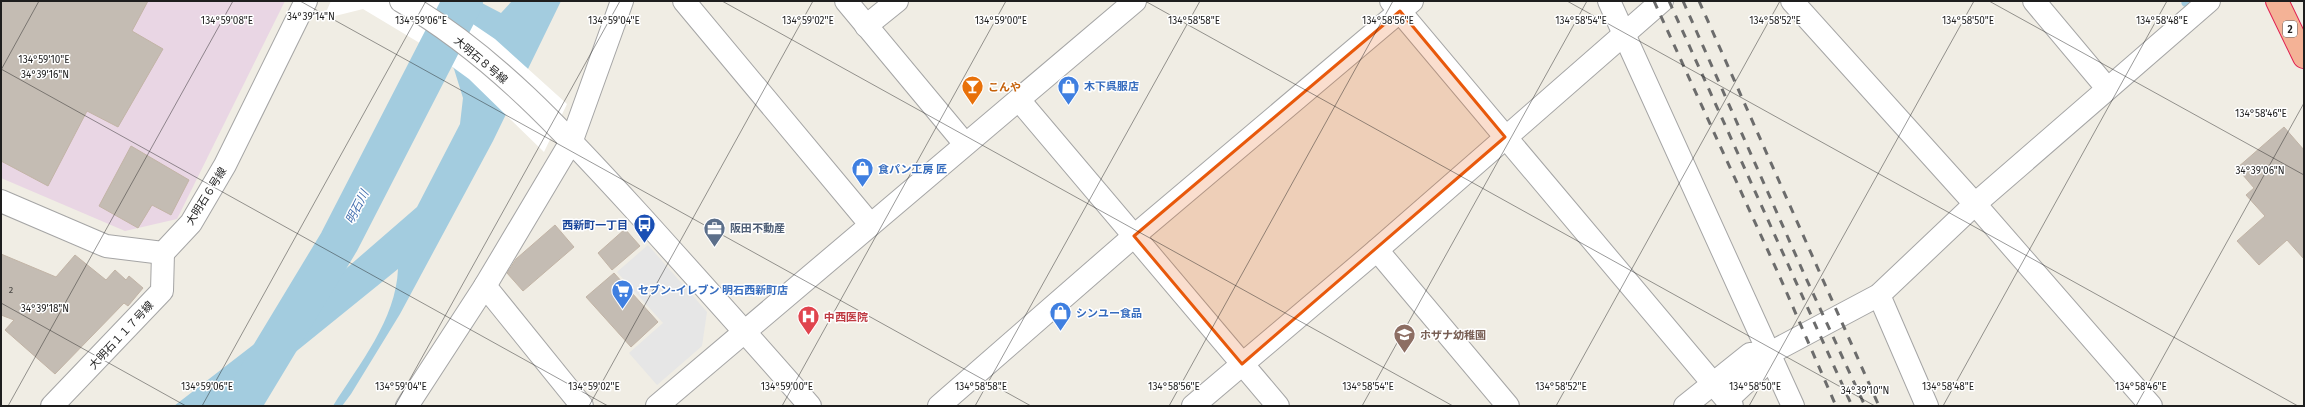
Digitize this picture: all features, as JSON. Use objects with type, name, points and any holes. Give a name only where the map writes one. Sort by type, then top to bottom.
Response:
[{"type":"highway","name":"2","points":[[2277,1],[2304,57]]},
{"type":"street","name":"大明石６号線","points":[[163,253],[191,223],[225,165],[306,1]]},
{"type":"street","name":"大明石８号線","points":[[401,1],[433,20],[495,70],[564,133],[745,331],[810,406]]},
{"type":"street","points":[[407,406],[485,286],[564,133],[622,1]]},
{"type":"street","points":[[684,1],[870,224]]},
{"type":"street","points":[[846,1],[965,144]]},
{"type":"street","points":[[866,26],[897,1]]},
{"type":"street","points":[[657,406],[1135,1]]},
{"type":"street","points":[[1609,1],[1793,406]]},
{"type":"street","points":[[1193,406],[1377,250],[1662,1]]},
{"type":"street","points":[[1792,1],[1975,204],[2151,406]]},
{"type":"street","points":[[2034,1],[2108,88]]},
{"type":"street","points":[[1686,406],[1750,354],[1770,353],[1879,295],[1975,204],[2209,1]]},
{"type":"street","points":[[939,406],[1401,4],[1505,137],[1730,403],[1760,368],[1770,353]]},
{"type":"street","points":[[1019,100],[1278,406]]},
{"type":"street","points":[[1,201],[106,246],[163,253]]},
{"type":"street","points":[[1377,250],[1508,406]]},
{"type":"street","name":"大明石１１７号線","points":[[52,406],[162,291],[163,253]]},
{"type":"street","points":[[485,286],[582,406]]},
{"type":"street","points":[[1879,295],[1927,406]]},
{"type":"highlighted area","points":[[1400,11],[1505,137],[1242,364],[1134,236]]},
{"type":"shaded area","points":[[1,1],[285,1],[177,219],[125,231],[1,178]]},
{"type":"shaded area","points":[[648,245],[707,312],[702,346],[657,385],[629,353],[663,323],[617,272]]},
{"type":"water","points":[[438,1],[478,1],[501,13],[512,1],[561,1],[493,141],[400,314],[351,394],[342,406],[333,406],[364,358],[383,324],[391,306],[396,288],[398,269],[293,354],[245,384],[240,406],[174,406],[296,312],[417,207],[460,124],[463,98],[454,69],[432,39]]},
{"type":"pier","points":[[331,1],[439,1],[495,39],[567,104],[544,152],[469,79],[418,42],[363,9],[323,19]]},
{"type":"building","points":[[1,1],[148,1],[132,31],[163,49],[118,127],[87,111],[48,186],[1,161]]},
{"type":"building","points":[[2284,127],[2304,150],[2304,259],[2287,240],[2259,265],[2237,241],[2265,216],[2246,195],[2254,188],[2237,168]]},
{"type":"building","points":[[131,146],[189,180],[171,215],[152,205],[138,228],[99,206]]},
{"type":"building","points":[[555,225],[574,247],[523,291],[507,273],[516,259]]},
{"type":"building","points":[[625,229],[640,246],[612,270],[598,253]]},
{"type":"building","points":[[1,254],[56,277],[75,255],[106,280],[115,270],[126,280],[129,276],[143,288],[128,306],[124,303],[55,374],[5,330],[14,320],[1,315]]},
{"type":"building","name":"セブン-イレブン 明石西新町店","points":[[614,273],[658,322],[631,347],[586,297]]},
{"type":"waterway","name":"明石川","points":[[240,406],[339,242],[463,1]]},
{"type":"railway","points":[[1654,1],[1779,275],[1836,406]]},
{"type":"railway","points":[[1669,1],[1852,406]]},
{"type":"railway","points":[[1683,1],[1805,276],[1865,406]]},
{"type":"railway","points":[[1699,1],[1879,406]]},
{"type":"place","name":"こんや","points":[[973,106]]},
{"type":"place","name":"木下呉服店","points":[[1068,106]]},
{"type":"place","name":"食パン工房 匠","points":[[863,188]]},
{"type":"place","name":"西新町一丁目","points":[[644,244]]},
{"type":"place","name":"阪田不動産","points":[[714,248]]},
{"type":"place","name":"セブン-イレブン 明石西新町店","points":[[622,310]]},
{"type":"place","name":"シンユー食品","points":[[1061,332]]},
{"type":"place","name":"中西医院","points":[[809,336]]},
{"type":"place","name":"ホザナ幼稚園","points":[[1405,354]]}]
